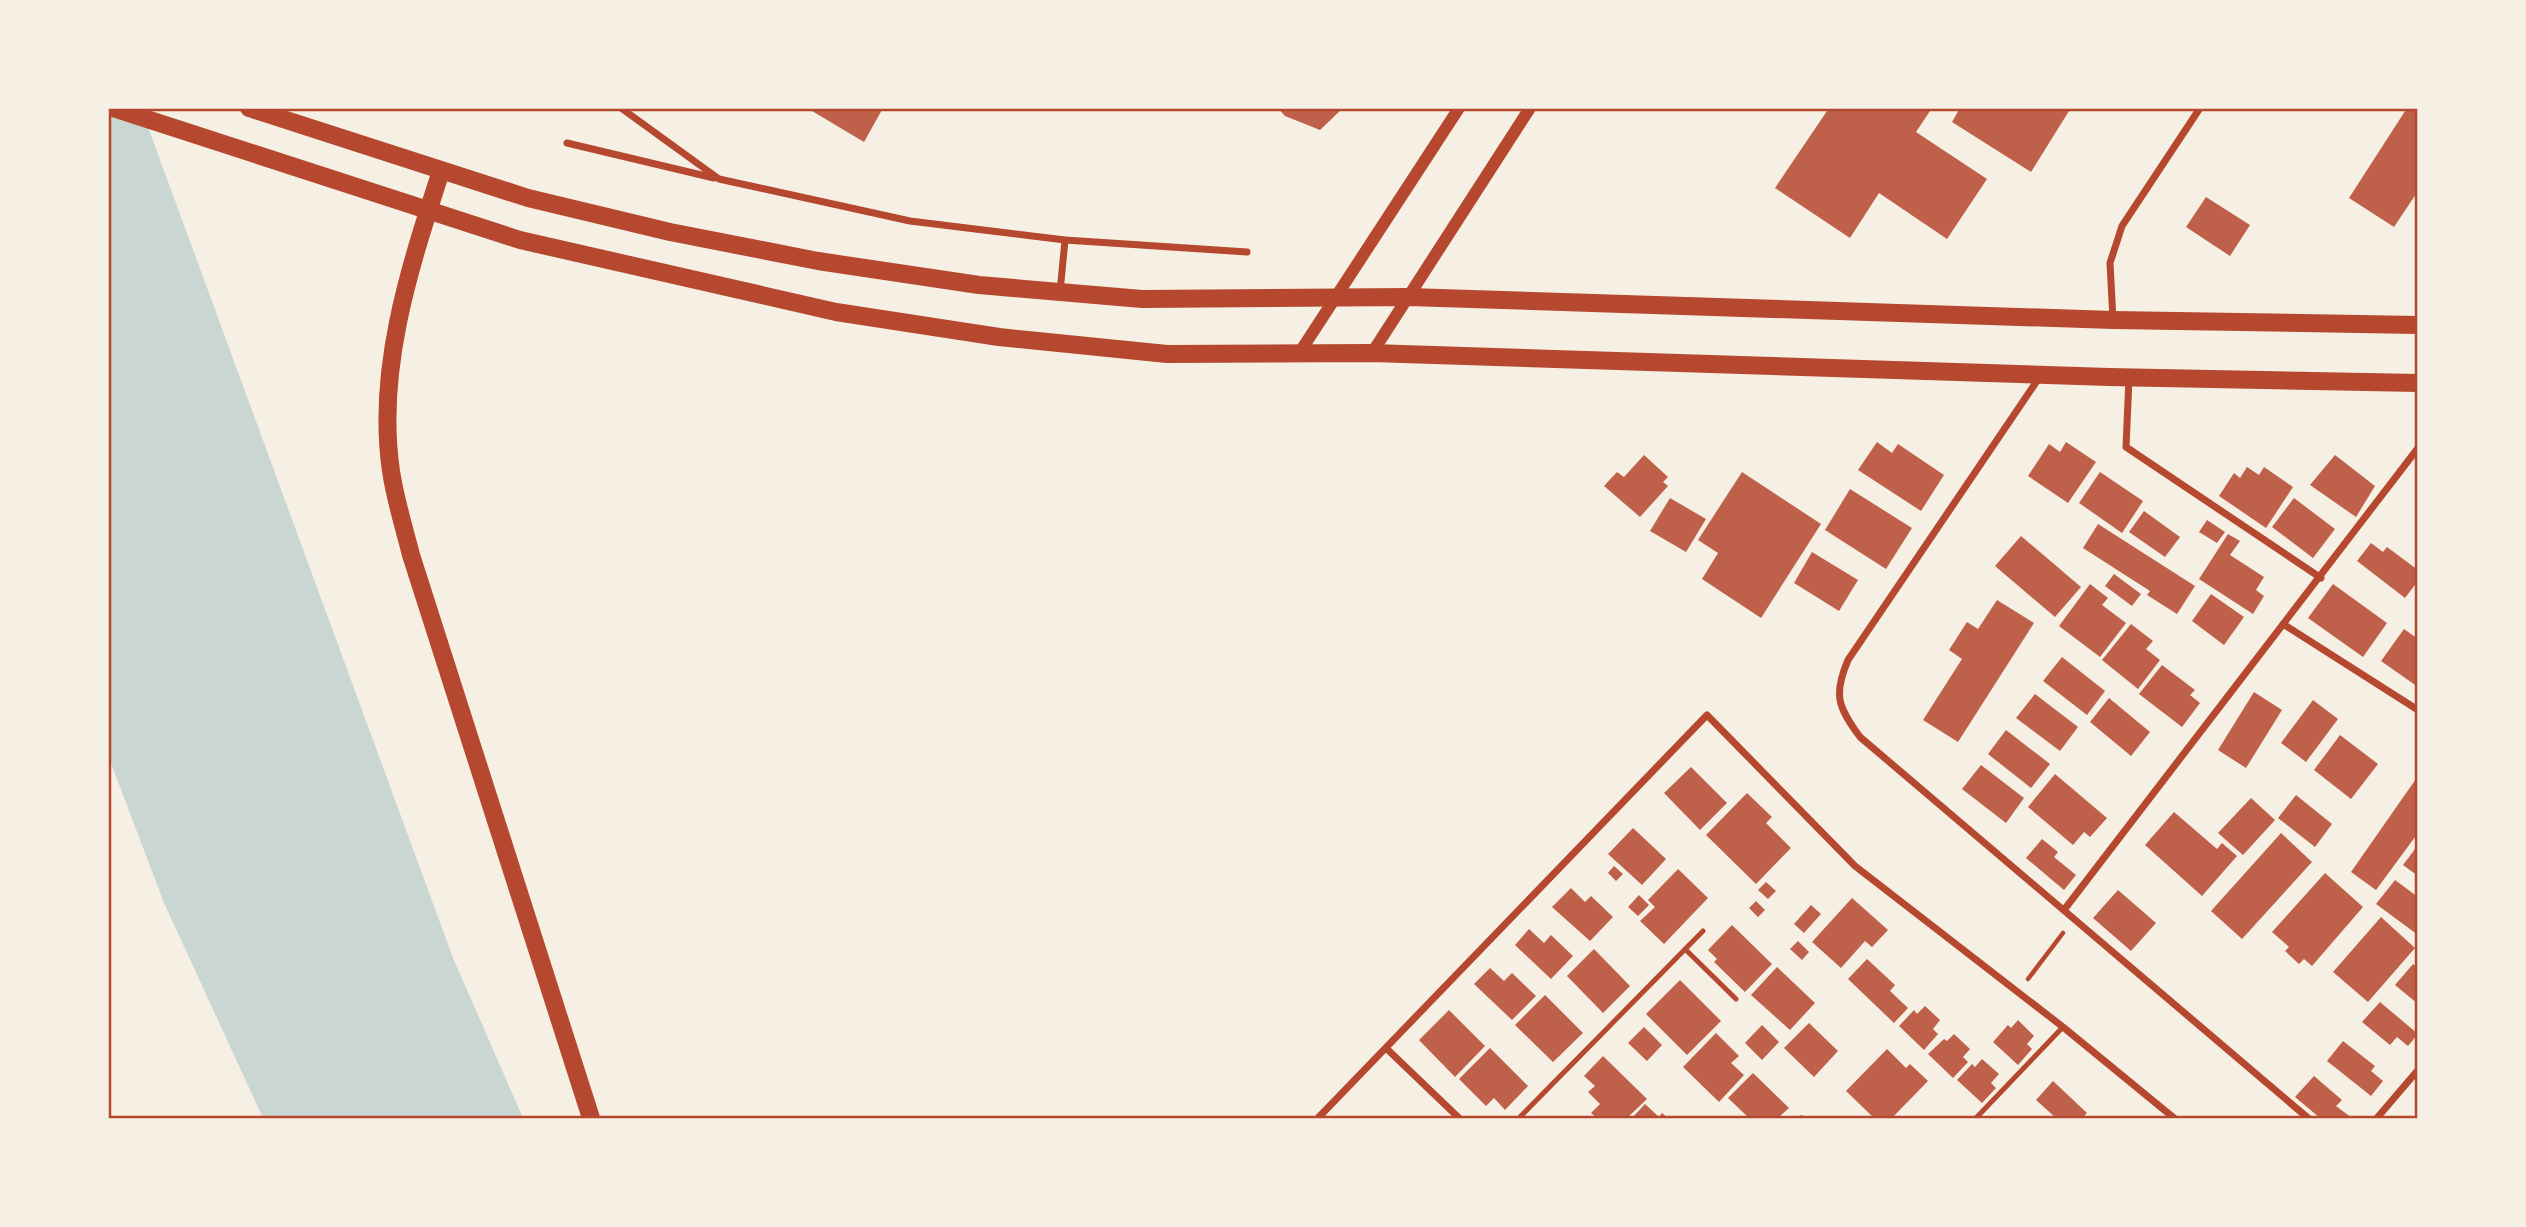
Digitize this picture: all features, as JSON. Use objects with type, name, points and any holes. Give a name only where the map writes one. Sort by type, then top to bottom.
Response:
[{"type":"main road","points":[[113,108],[520,240],[836,312],[999,337],[1167,354],[1372,353],[2129,377],[2417,383]]},
{"type":"main road","points":[[249,108],[528,198],[670,232],[818,261],[979,285],[1142,299],[1409,297],[2113,320],[2417,325]]},
{"type":"main road","points":[[442,171],[428,212],[392,346],[388,409],[391,472],[411,555],[591,1118]]},
{"type":"street","points":[[621,108],[719,179]]},
{"type":"street","points":[[1298,355],[1338,298],[1459,108]]},
{"type":"street","points":[[1372,353],[1530,108]]},
{"type":"street","points":[[2113,320],[2110,262],[2122,226],[2200,108]]},
{"type":"street","points":[[567,143],[910,221],[1065,240],[1247,252]]},
{"type":"street","points":[[1060,292],[1065,240]]},
{"type":"street","points":[[2041,374],[1847,660],[1837,685],[1842,712],[1860,737],[2308,1118]]},
{"type":"street","points":[[2129,377],[2126,446],[2321,578]]},
{"type":"street","points":[[2064,910],[2321,578],[2417,448]]},
{"type":"street","points":[[2283,624],[2417,710]]},
{"type":"street","points":[[1318,1118],[1707,715],[1855,866],[2063,1027],[2174,1118]]},
{"type":"street","points":[[1387,1049],[1459,1118]]},
{"type":"street","points":[[2378,1118],[2417,1070]]},
{"type":"lane","points":[[1519,1118],[1703,931]]},
{"type":"lane","points":[[1685,949],[1736,999]]},
{"type":"lane","points":[[1976,1118],[2063,1027]]},
{"type":"path","points":[[2028,979],[2062,933]]},
{"type":"shaded area","points":[[141,108],[453,958],[523,1118],[263,1118],[164,903],[109,758],[109,109]]},
{"type":"building","points":[[807,108],[883,108],[864,142]]},
{"type":"building","points":[[1278,108],[1343,108],[1320,130],[1285,116]]},
{"type":"building","points":[[1829,108],[1932,108],[1916,132],[1987,179],[1947,239],[1879,193],[1850,238],[1775,188]]},
{"type":"building","points":[[1960,108],[2066,108],[2069,111],[2031,172],[1952,122]]},
{"type":"building","points":[[2407,108],[2418,108],[2418,191],[2394,227],[2349,198]]},
{"type":"building","points":[[2206,197],[2250,225],[2230,256],[2186,227]]},
{"type":"building","points":[[1877,442],[1892,453],[1898,444],[1944,475],[1921,511],[1858,470]]},
{"type":"building","points":[[2066,442],[2096,462],[2068,503],[2028,476],[2049,444],[2060,452]]},
{"type":"building","points":[[1644,455],[1668,477],[1663,482],[1668,486],[1640,517],[1604,486],[1617,472],[1624,477]]},
{"type":"building","points":[[2335,455],[2375,486],[2356,517],[2310,485]]},
{"type":"building","points":[[2247,467],[2259,475],[2264,467],[2293,487],[2266,528],[2219,496],[2234,473],[2240,478]]},
{"type":"building","points":[[1742,472],[1821,524],[1761,618],[1702,579],[1718,553],[1698,540]]},
{"type":"building","points":[[2100,472],[2143,501],[2122,533],[2079,503]]},
{"type":"building","points":[[1850,489],[1912,528],[1886,569],[1825,530]]},
{"type":"building","points":[[1670,498],[1706,519],[1686,552],[1650,531]]},
{"type":"building","points":[[2294,498],[2335,529],[2313,558],[2272,527]]},
{"type":"building","points":[[2144,511],[2180,537],[2165,557],[2129,532]]},
{"type":"building","points":[[2207,520],[2225,532],[2217,543],[2199,532]]},
{"type":"building","points":[[2098,524],[2195,586],[2177,614],[2147,595],[2150,591],[2083,548]]},
{"type":"building","points":[[2228,534],[2240,541],[2230,555],[2264,577],[2256,590],[2264,596],[2253,614],[2199,579]]},
{"type":"building","points":[[2021,536],[2081,587],[2055,617],[1995,566]]},
{"type":"building","points":[[2371,543],[2383,552],[2387,547],[2418,570],[2418,581],[2405,598],[2357,561]]},
{"type":"building","points":[[1812,552],[1858,580],[1839,611],[1794,583]]},
{"type":"building","points":[[2114,574],[2141,594],[2132,606],[2105,586]]},
{"type":"building","points":[[2090,584],[2108,598],[2102,605],[2126,623],[2100,657],[2059,626]]},
{"type":"building","points":[[2333,584],[2387,623],[2363,657],[2308,618]]},
{"type":"building","points":[[2211,594],[2244,617],[2224,645],[2192,621]]},
{"type":"building","points":[[1997,600],[2034,623],[1958,742],[1923,720],[1962,659],[1949,650],[1967,622],[1978,629]]},
{"type":"building","points":[[2131,624],[2153,641],[2146,649],[2160,660],[2138,689],[2102,660]]},
{"type":"building","points":[[2404,629],[2418,639],[2418,687],[2381,661]]},
{"type":"building","points":[[2062,657],[2105,691],[2087,715],[2043,681]]},
{"type":"building","points":[[2162,665],[2195,690],[2190,695],[2200,703],[2182,727],[2139,694]]},
{"type":"building","points":[[2254,692],[2282,710],[2246,768],[2218,750]]},
{"type":"building","points":[[2035,694],[2078,727],[2060,751],[2016,718]]},
{"type":"building","points":[[2109,698],[2150,732],[2131,756],[2090,722]]},
{"type":"building","points":[[2313,700],[2338,719],[2306,762],[2281,743]]},
{"type":"building","points":[[2006,730],[2050,764],[2031,788],[1988,754]]},
{"type":"building","points":[[2340,735],[2378,764],[2351,799],[2314,770]]},
{"type":"building","points":[[1981,765],[2024,798],[2006,823],[1962,789]]},
{"type":"building","points":[[1691,767],[1727,803],[1700,830],[1664,793]]},
{"type":"building","points":[[2055,774],[2107,818],[2090,837],[2084,832],[2073,845],[2028,807]]},
{"type":"building","points":[[2418,776],[2418,833],[2376,890],[2351,872]]},
{"type":"building","points":[[1747,793],[1772,817],[1766,823],[1791,848],[1756,884],[1706,835]]},
{"type":"building","points":[[2296,795],[2332,824],[2315,847],[2278,818]]},
{"type":"building","points":[[2251,798],[2275,820],[2243,855],[2218,833]]},
{"type":"building","points":[[2174,812],[2217,849],[2222,843],[2237,856],[2202,896],[2145,845]]},
{"type":"building","points":[[1633,828],[1666,859],[1642,885],[1608,854]]},
{"type":"building","points":[[2281,833],[2312,862],[2242,939],[2211,911]]},
{"type":"building","points":[[2042,839],[2058,852],[2054,857],[2076,875],[2064,890],[2026,858]]},
{"type":"building","points":[[2418,845],[2418,876],[2403,865]]},
{"type":"building","points":[[1614,866],[1623,874],[1616,881],[1608,873]]},
{"type":"building","points":[[1678,869],[1708,898],[1664,944],[1640,921],[1655,907],[1648,900]]},
{"type":"building","points":[[2325,873],[2363,907],[2312,966],[2304,959],[2299,964],[2285,951],[2289,947],[2272,932]]},
{"type":"building","points":[[2395,880],[2418,897],[2418,935],[2376,904]]},
{"type":"building","points":[[1766,882],[1776,891],[1768,899],[1758,890]]},
{"type":"building","points":[[1571,888],[1585,902],[1591,896],[1613,917],[1590,941],[1552,907]]},
{"type":"building","points":[[2118,890],[2156,923],[2131,951],[2093,918]]},
{"type":"building","points":[[1639,895],[1649,905],[1638,916],[1628,907]]},
{"type":"building","points":[[1852,898],[1888,930],[1872,947],[1865,941],[1841,968],[1812,942]]},
{"type":"building","points":[[1756,901],[1765,910],[1758,917],[1749,908]]},
{"type":"building","points":[[1811,905],[1821,914],[1804,933],[1794,924]]},
{"type":"building","points":[[2381,917],[2415,948],[2368,1002],[2333,972]]},
{"type":"building","points":[[1732,925],[1772,964],[1745,992],[1714,962],[1717,959],[1708,950]]},
{"type":"building","points":[[1529,929],[1544,943],[1551,935],[1573,956],[1551,979],[1515,945]]},
{"type":"building","points":[[1798,941],[1809,952],[1802,960],[1790,949]]},
{"type":"building","points":[[1594,949],[1630,986],[1603,1013],[1567,976]]},
{"type":"building","points":[[1867,959],[1895,985],[1890,991],[1908,1008],[1894,1023],[1848,979]]},
{"type":"building","points":[[2413,964],[2418,968],[2418,1004],[2395,985]]},
{"type":"building","points":[[1777,967],[1815,1003],[1790,1030],[1751,995]]},
{"type":"building","points":[[1490,968],[1504,981],[1512,973],[1536,996],[1512,1020],[1474,984]]},
{"type":"building","points":[[1680,980],[1721,1021],[1687,1055],[1646,1014]]},
{"type":"building","points":[[1545,995],[1583,1033],[1553,1062],[1515,1025]]},
{"type":"building","points":[[2380,1002],[2418,1034],[2408,1046],[2397,1037],[2390,1045],[2362,1022]]},
{"type":"building","points":[[1925,1006],[1940,1020],[1933,1029],[1938,1034],[1924,1050],[1899,1026],[1914,1010],[1917,1014]]},
{"type":"building","points":[[1449,1010],[1485,1046],[1455,1077],[1419,1040]]},
{"type":"building","points":[[2018,1020],[2034,1036],[2027,1044],[2032,1049],[2018,1065],[1993,1042],[2008,1025],[2011,1028]]},
{"type":"building","points":[[1809,1023],[1838,1051],[1814,1077],[1784,1048]]},
{"type":"building","points":[[1762,1025],[1779,1042],[1762,1060],[1745,1043]]},
{"type":"building","points":[[1644,1027],[1662,1045],[1647,1061],[1628,1043]]},
{"type":"building","points":[[1716,1033],[1739,1056],[1731,1063],[1744,1075],[1719,1102],[1683,1067]]},
{"type":"building","points":[[1954,1034],[1970,1049],[1963,1057],[1968,1062],[1953,1078],[1928,1054],[1944,1039],[1947,1041]]},
{"type":"building","points":[[2343,1041],[2375,1066],[2371,1071],[2383,1081],[2371,1096],[2327,1061]]},
{"type":"building","points":[[1490,1048],[1528,1086],[1505,1110],[1494,1098],[1486,1106],[1459,1079]]},
{"type":"building","points":[[1887,1049],[1906,1068],[1910,1064],[1928,1081],[1892,1118],[1874,1118],[1846,1091]]},
{"type":"building","points":[[1603,1056],[1647,1099],[1627,1118],[1597,1118],[1591,1113],[1600,1104],[1588,1092],[1595,1086],[1584,1076]]},
{"type":"building","points":[[1982,1059],[1999,1074],[1991,1083],[1996,1088],[1982,1103],[1957,1080],[1972,1064],[1975,1067]]},
{"type":"building","points":[[1753,1073],[1789,1108],[1778,1118],[1749,1118],[1728,1098]]},
{"type":"building","points":[[2314,1076],[2342,1100],[2336,1106],[2352,1118],[2320,1118],[2295,1097]]},
{"type":"building","points":[[2053,1081],[2087,1113],[2082,1118],[2056,1118],[2036,1100]]},
{"type":"building","points":[[1645,1104],[1659,1117],[1662,1113],[1668,1118],[1632,1118]]}]
